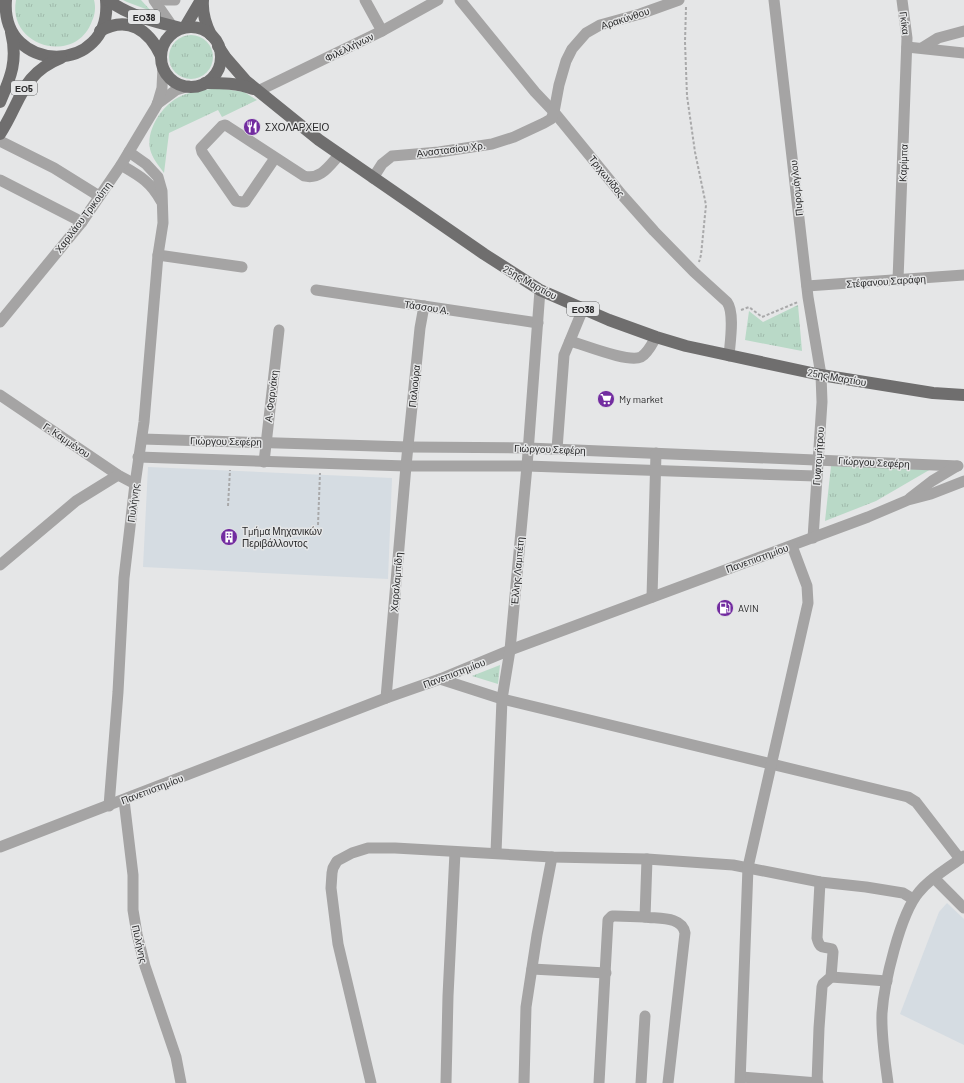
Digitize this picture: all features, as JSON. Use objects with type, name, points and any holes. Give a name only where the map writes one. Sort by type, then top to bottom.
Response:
[{"type":"main road","name":"ΕΟ5","points":[[0,102],[4,86],[12,74],[14,60],[14,48],[6,14],[6,0]]},
{"type":"main road","name":"ΕΟ38","points":[[107,0],[131,13],[180,27],[199,28],[211,35],[218,46]]},
{"type":"main road","name":"ΕΟ5","points":[[0,134],[24,87],[31,78],[44,66],[78,52],[96,38],[106,15],[107,0]]},
{"type":"main road","points":[[162,62],[165,42],[180,27],[202,0]]},
{"type":"main road","points":[[202,0],[205,24],[211,35]]},
{"type":"main road","name":"ΕΟ38","points":[[100,31],[110,26],[120,24],[138,28],[154,42],[167,75],[173,80],[180,84],[189,86],[205,83]]},
{"type":"main road","name":"ΕΟ5","points":[[10,27],[18,41],[32,51],[47,57],[64,57]]},
{"type":"main road","points":[[205,83],[212,78],[217,71],[220,62],[218,46]]},
{"type":"main road","name":"25ης Μαρτίου","points":[[218,46],[235,69],[258,91],[303,128],[484,254],[540,290],[608,320],[686,346],[821,375],[933,393],[964,395]]},
{"type":"main road","name":"25ης Μαρτίου","points":[[205,83],[230,83],[245,86],[258,91]]},
{"type":"street","points":[[154,0],[180,27]]},
{"type":"street","points":[[166,0],[175,0]]},
{"type":"street","points":[[365,0],[382,32]]},
{"type":"street","name":"Φιλελλήνων","points":[[258,91],[382,32],[438,0]]},
{"type":"street","name":"Τριχωνίδος","points":[[460,0],[622,195],[654,231],[694,272],[727,302],[731,313]]},
{"type":"street","name":"Αρακύνθου","points":[[554,112],[559,85],[566,61],[572,49],[586,33],[600,25],[640,14],[679,0]]},
{"type":"street","name":"Πυρομάγλου","points":[[774,0],[808,292],[821,375]]},
{"type":"street","name":"Γκίκα","points":[[902,0],[906,20],[907,47]]},
{"type":"street","points":[[922,48],[938,38],[964,31]]},
{"type":"street","points":[[907,47],[964,53]]},
{"type":"street","name":"Καρίμπα","points":[[898,280],[907,47]]},
{"type":"street","name":"Χαριλάου Τρικούπη","points":[[0,322],[82,222],[122,165],[157,105],[162,88],[162,62]]},
{"type":"street","name":"Χαριλάου Τρικούπη","points":[[157,105],[176,90],[189,86]]},
{"type":"street","name":"Αναστασίου Χρ.","points":[[373,178],[382,164],[392,156],[439,152],[492,144],[514,137],[536,127],[550,119],[554,112]]},
{"type":"street","points":[[275,158],[245,202],[239,202],[236,201],[201,150],[204,144],[222,126],[225,125],[304,176],[314,177],[325,171],[340,154]]},
{"type":"street","points":[[0,141],[54,168],[99,196]]},
{"type":"street","name":"Πυλήνης","points":[[109,806],[118,692],[124,578],[138,457],[146,407],[158,255],[163,223],[162,191],[158,177],[146,164],[129,152]]},
{"type":"street","points":[[122,165],[147,180],[162,202]]},
{"type":"street","points":[[0,180],[82,222]]},
{"type":"street","points":[[158,255],[242,267]]},
{"type":"street","name":"Στέφανου Σαράφη","points":[[808,292],[898,280],[964,275]]},
{"type":"street","name":"Τάσσου Α.","points":[[316,290],[538,323]]},
{"type":"street","name":"Έλλης Λαμπέτη","points":[[496,853],[502,699],[510,650],[527,466],[540,290]]},
{"type":"street","name":"Παλιούρα","points":[[406,466],[420,328],[424,306]]},
{"type":"street","points":[[557,449],[564,355],[583,309]]},
{"type":"street","points":[[729,356],[731,313]]},
{"type":"street","name":"Α. Φαρνάκη","points":[[264,462],[279,330]]},
{"type":"street","points":[[570,341],[626,358],[636,358],[646,353],[656,337]]},
{"type":"street","name":"Γυφτομήτρου","points":[[813,538],[822,402],[821,375]]},
{"type":"street","name":"Γ. Καμμένου","points":[[0,395],[118,475],[135,484]]},
{"type":"street","name":"Γιώργου Σεφέρη","points":[[142,439],[408,447],[528,448],[961,465]]},
{"type":"street","points":[[652,597],[656,453]]},
{"type":"street","name":"Γιώργου Σεφέρη","points":[[138,457],[406,466],[527,466],[816,476]]},
{"type":"street","name":"Πανεπιστημίου","points":[[908,500],[932,481],[961,465]]},
{"type":"street","name":"Χαραλαμπίδη","points":[[386,698],[406,466]]},
{"type":"street","points":[[0,565],[76,501],[118,475]]},
{"type":"street","name":"Πανεπιστημίου","points":[[0,847],[386,698],[440,679],[510,650],[792,546],[908,500],[931,494],[964,481]]},
{"type":"street","points":[[792,546],[807,586],[808,602],[748,867],[741,1080],[817,1083],[822,987],[823,984],[831,977],[833,951],[818,944],[820,882]]},
{"type":"street","points":[[440,679],[502,699],[908,797],[916,802],[962,857],[934,878],[913,899],[900,931],[887,981],[882,1014],[888,1083]]},
{"type":"street","name":"Πυλήνης","points":[[124,800],[133,875],[133,910],[137,934],[145,966],[176,1057],[181,1083]]},
{"type":"street","points":[[371,1083],[338,944],[331,888],[334,864],[342,858],[368,848],[380,847],[552,857],[647,859],[733,865],[820,882],[903,893],[913,899]]},
{"type":"street","points":[[446,1083],[448,996],[455,852]]},
{"type":"street","points":[[524,1083],[526,1006],[537,935],[552,857]]},
{"type":"street","points":[[645,917],[647,859]]},
{"type":"street","points":[[934,878],[964,908]]},
{"type":"street","points":[[598,1083],[606,973],[608,920],[612,916],[615,916],[645,917],[676,921],[682,925],[685,933],[668,1083]]},
{"type":"street","points":[[532,969],[606,973]]},
{"type":"street","points":[[831,977],[887,981]]},
{"type":"street","points":[[641,1083],[645,1016]]},
{"type":"path","points":[[687,0],[685,42],[687,96],[706,211],[702,254],[694,272]]},
{"type":"path","points":[[731,313],[749,307],[762,317],[808,292]]},
{"type":"path","points":[[228,506],[231,461]]},
{"type":"path","points":[[318,525],[320,464]]},
{"type":"shaded area","points":[[148,467],[392,478],[388,579],[143,567]]},
{"type":"shaded area","points":[[947,903],[964,919],[964,1045],[900,1014],[939,912]]},
{"type":"green space","points":[[16,0],[94,0],[94,14],[92,21],[84,35],[72,43],[59,47],[45,45],[32,39],[22,29],[16,16]]},
{"type":"green space","points":[[123,0],[141,0],[151,11],[127,2]]},
{"type":"green space","points":[[187,35],[195,35],[200,36],[207,41],[212,48],[212,66],[207,73],[200,78],[187,79],[179,76],[172,69],[169,61],[169,53],[172,45],[179,38]]},
{"type":"green space","points":[[217,88],[244,92],[257,100],[222,117],[218,110],[169,133],[164,173],[154,159],[150,149],[149,141],[157,118],[168,105],[185,94]]},
{"type":"green space","points":[[798,305],[802,351],[745,340],[749,311],[763,322]]},
{"type":"green space","points":[[831,466],[931,469],[876,501],[825,521]]},
{"type":"green space","points":[[500,665],[498,684],[472,676]]},
{"type":"place","name":"ΣΧΟΛΑΡΧΕΙΟ","points":[[252,127]]},
{"type":"place","name":"My market","points":[[606,399]]},
{"type":"place","name":"Τμήμα Μηχανικών Περιβάλλοντος","points":[[229,537]]},
{"type":"place","name":"AVIN","points":[[725,608]]}]
